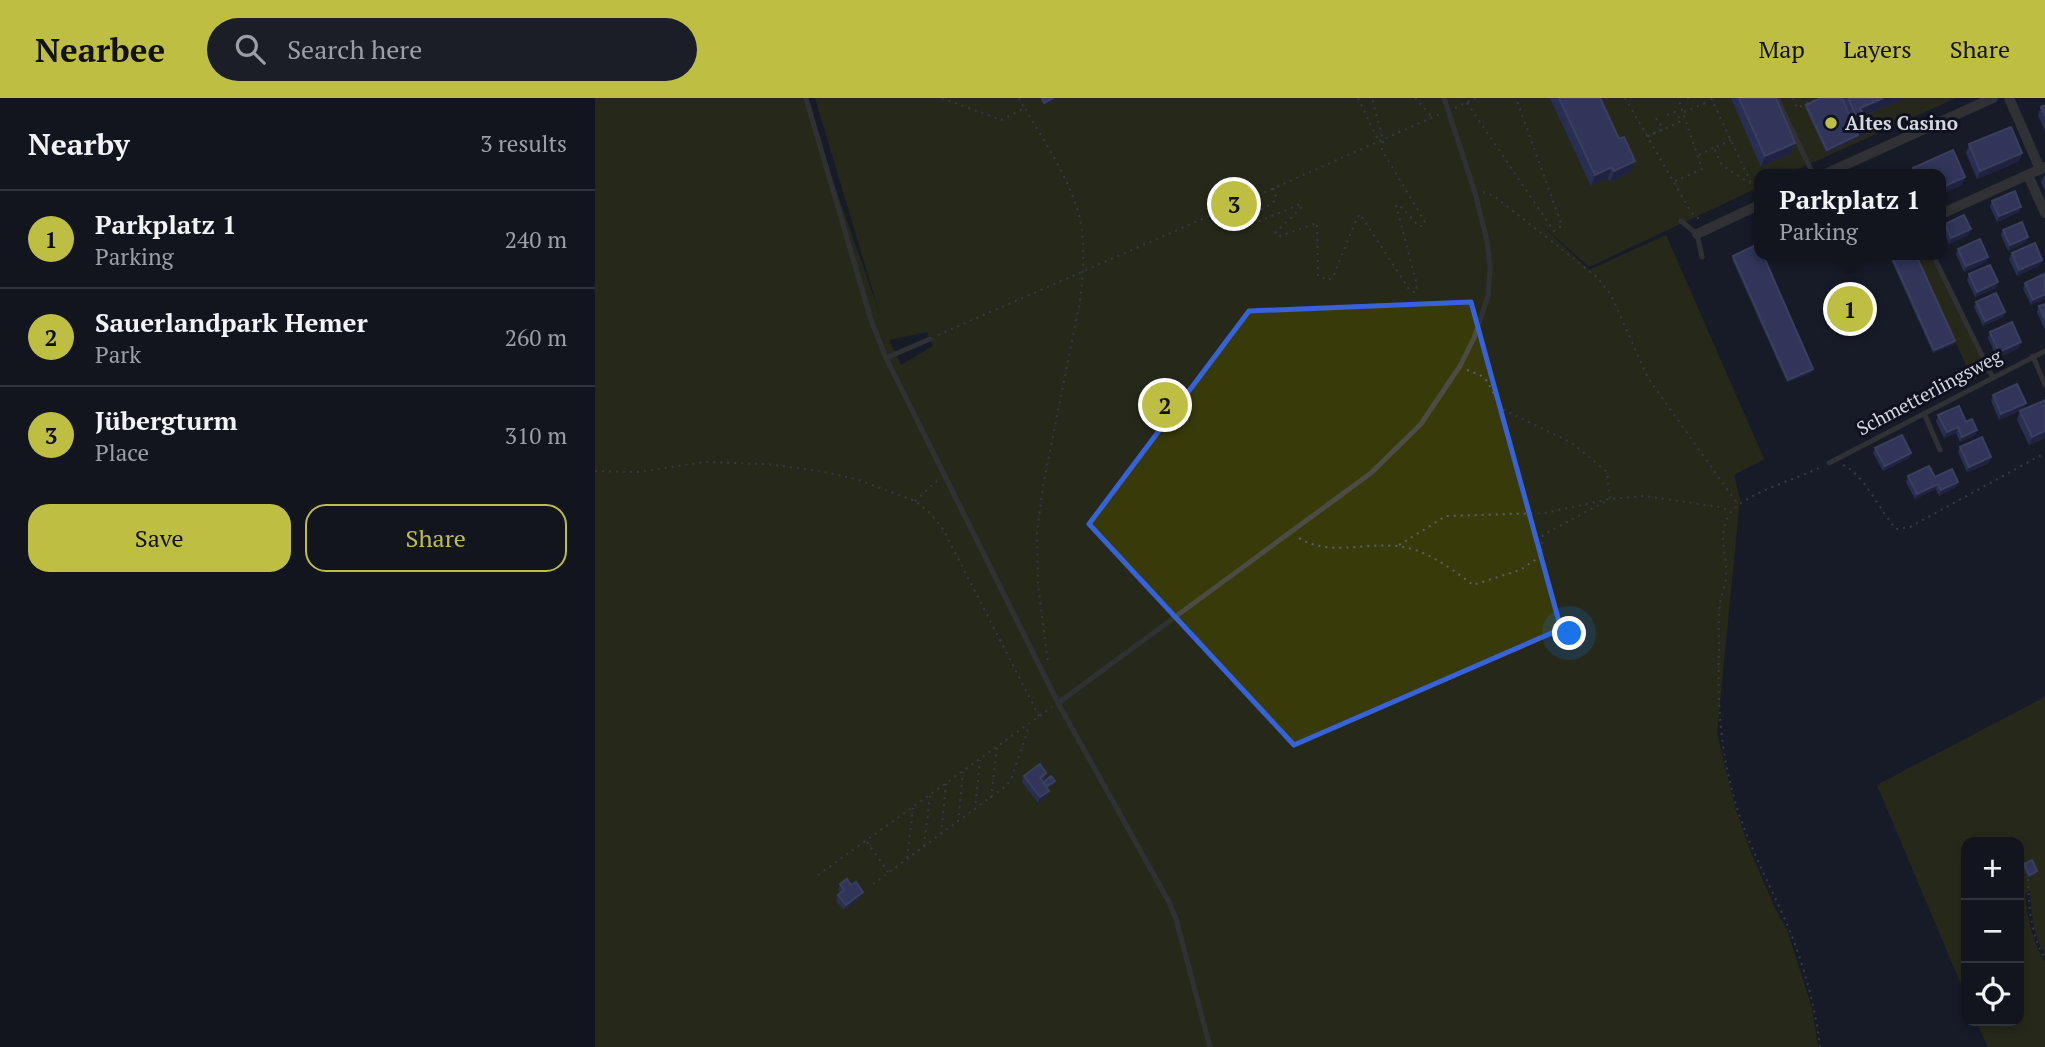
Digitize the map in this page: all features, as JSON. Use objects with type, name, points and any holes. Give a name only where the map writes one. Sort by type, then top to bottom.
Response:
[{"type":"street","points":[[1836,169],[1993,98]]},
{"type":"street","points":[[1946,212],[2043,168],[2008,98]]},
{"type":"street","points":[[2028,175],[2045,213]]},
{"type":"street","points":[[1702,231],[1754,207]]},
{"type":"lane","points":[[806,98],[871,320],[886,358],[1058,703],[1169,902],[1176,919],[1210,1047]]},
{"type":"lane","points":[[1058,703],[1351,490],[1421,424],[1460,366],[1474,338],[1485,305],[1490,267],[1487,241],[1475,194],[1444,98]]},
{"type":"lane","points":[[1777,98],[1811,169]]},
{"type":"lane","points":[[1681,222],[1702,231],[1702,257]]},
{"type":"lane","points":[[1935,260],[1993,376]]},
{"type":"lane","points":[[886,358],[930,339]]},
{"type":"lane","name":"Schmetterlingsweg","points":[[1829,463],[2045,351]]},
{"type":"lane","points":[[2033,356],[2045,385]]},
{"type":"lane","points":[[1924,413],[1940,450]]},
{"type":"path","points":[[942,98],[1001,120],[1025,107]]},
{"type":"path","points":[[1019,98],[1062,176],[1077,209],[1081,228],[1083,273],[1074,341],[1043,486],[1037,532],[1038,585],[1049,684]]},
{"type":"path","points":[[1358,98],[1379,141]]},
{"type":"path","points":[[1273,188],[1275,201],[1241,223],[1242,228],[1301,204],[1301,208],[1275,233],[1280,236],[1318,223],[1318,276],[1329,280],[1333,278],[1360,214],[1410,291],[1417,290],[1396,205],[1419,226],[1423,226],[1425,222],[1383,150],[1383,139],[1372,98]]},
{"type":"path","points":[[1415,98],[1433,117]]},
{"type":"path","points":[[1466,103],[1554,231],[1562,226],[1516,98]]},
{"type":"path","points":[[1598,100],[1608,98]]},
{"type":"path","points":[[1625,98],[1702,231]]},
{"type":"path","points":[[1674,181],[1702,169],[1678,98]]},
{"type":"path","points":[[1687,98],[1692,98]]},
{"type":"path","points":[[1793,98],[1797,108],[1819,98]]},
{"type":"path","points":[[1683,113],[1711,99],[1752,185],[1722,165],[1714,148]]},
{"type":"path","points":[[1667,115],[1675,112],[1681,121]]},
{"type":"path","points":[[1656,118],[1663,129]]},
{"type":"path","points":[[1648,136],[1685,119]]},
{"type":"path","points":[[930,339],[1225,209],[1233,214],[1239,213],[1244,210],[1244,201],[1427,120]]},
{"type":"path","points":[[1698,155],[1731,140]]},
{"type":"path","points":[[1494,196],[1597,277],[1611,295],[1649,378],[1738,505]]},
{"type":"path","points":[[1460,366],[1480,375],[1502,409],[1572,443],[1608,472],[1610,499]]},
{"type":"path","points":[[1820,1047],[1815,1014],[1793,938],[1751,846],[1737,806],[1721,743],[1718,695],[1720,605],[1726,573],[1723,534],[1732,512],[1738,505],[1829,463],[1839,463],[1853,469],[1896,529],[1910,527],[2045,453]]},
{"type":"path","points":[[595,471],[637,472],[705,461],[766,464],[856,479],[915,501],[929,512],[943,529],[1039,716]]},
{"type":"path","points":[[915,501],[935,481],[946,476]]},
{"type":"path","points":[[1398,546],[1446,516],[1545,513],[1610,499],[1644,496],[1720,507],[1732,512]]},
{"type":"path","points":[[1290,533],[1305,542],[1325,548],[1398,546],[1438,559],[1473,585],[1520,569],[1541,556],[1542,535],[1610,499]]},
{"type":"path","points":[[818,875],[1058,703]]},
{"type":"path","points":[[873,884],[1007,785],[1030,723]]},
{"type":"path","points":[[991,798],[997,747]]},
{"type":"path","points":[[975,810],[980,759]]},
{"type":"path","points":[[958,823],[963,771]]},
{"type":"path","points":[[940,835],[946,783]]},
{"type":"path","points":[[924,847],[930,794]]},
{"type":"path","points":[[907,860],[913,807]]},
{"type":"path","points":[[866,840],[888,873]]},
{"type":"path","points":[[2028,879],[2029,910],[2039,948],[2045,958]]},
{"type":"highlighted area","points":[[1471,302],[1561,629],[1294,745],[1089,524],[1249,311]]},
{"type":"shaded area","points":[[595,98],[804,98],[880,315],[815,98],[1956,98],[1798,169],[1754,169],[1754,189],[1589,267],[1532,216],[1589,270],[1666,235],[1764,459],[1734,475],[1740,499],[1717,733],[1735,808],[1751,853],[1787,930],[1812,1008],[1818,1047],[595,1047]],"holes":[[[927,332],[933,346],[901,365],[889,340]]]},
{"type":"shaded area","points":[[1918,260],[1933,260],[1988,373],[1973,380]]},
{"type":"shaded area","points":[[2045,697],[2045,954],[2035,932],[2030,891],[2025,893],[2031,929],[2045,962],[2045,1047],[1988,1047],[1978,1026],[2024,1026],[2024,837],[1961,837],[1961,984],[1877,785]]},
{"type":"building","points":[[1559,98],[1600,98],[1619,139],[1624,137],[1635,161],[1614,171],[1612,167],[1595,175]]},
{"type":"building","points":[[1739,98],[1776,98],[1795,143],[1765,156]]},
{"type":"building","name":"Altes Casino","points":[[1821,98],[1842,98],[1858,135],[1827,150],[1806,105]]},
{"type":"building","points":[[1848,98],[1883,98],[1860,108],[1868,124],[1861,127]]},
{"type":"building","points":[[2011,127],[2022,153],[1980,171],[1969,144]]},
{"type":"building","points":[[1953,150],[1965,177],[1946,186],[1946,169],[1913,168]]},
{"type":"building","points":[[1241,191],[1245,198],[1243,203],[1236,207],[1228,200],[1230,192]]},
{"type":"building","points":[[2015,191],[2021,207],[1999,216],[1992,201]]},
{"type":"building","points":[[1964,215],[1971,229],[1951,238],[1946,224]]},
{"type":"building","points":[[2022,222],[2028,237],[2010,245],[2003,230]]},
{"type":"building","points":[[1980,239],[1988,257],[1966,266],[1958,249]]},
{"type":"building","points":[[2035,243],[2042,260],[2019,270],[2012,253]]},
{"type":"building","points":[[1754,246],[1754,260],[1765,260],[1813,369],[1788,380],[1733,256]]},
{"type":"building","points":[[1893,260],[1918,260],[1955,341],[1934,350]]},
{"type":"building","points":[[1990,265],[1998,282],[1977,292],[1969,274]]},
{"type":"building","points":[[2044,274],[2045,294],[2033,300],[2025,283]]},
{"type":"building","points":[[1996,293],[2005,312],[1985,321],[1976,302]]},
{"type":"building","points":[[2045,304],[2045,320],[2039,306]]},
{"type":"building","points":[[2012,322],[2021,342],[1999,352],[1990,332]]},
{"type":"building","points":[[2017,384],[2026,403],[2001,414],[1993,395]]},
{"type":"building","points":[[2045,400],[2045,431],[2032,437],[2020,411]]},
{"type":"building","points":[[1959,406],[1966,422],[1972,419],[1977,430],[1962,437],[1958,427],[1947,432],[1938,415]]},
{"type":"building","points":[[1902,435],[1911,453],[1885,466],[1875,448]]},
{"type":"building","points":[[1982,437],[1991,457],[1969,467],[1960,447]]},
{"type":"building","points":[[1929,466],[1935,477],[1952,469],[1958,482],[1941,490],[1938,484],[1917,494],[1908,476]]},
{"type":"building","points":[[1040,764],[1046,773],[1040,778],[1049,791],[1040,797],[1024,776]]},
{"type":"building","points":[[1051,776],[1055,781],[1047,786],[1044,782]]},
{"type":"building","points":[[2032,860],[2037,871],[2029,875],[2024,864]]},
{"type":"building","points":[[847,879],[851,885],[856,882],[863,892],[846,905],[838,895],[844,890],[840,884]]},
{"type":"place","name":"Altes Casino","points":[[1831,123]]},
{"type":"place","name":"Jübergturm","points":[[1234,204]]},
{"type":"place","name":"Parkplatz 1","points":[[1850,309]]},
{"type":"place","name":"Sauerlandpark Hemer","points":[[1165,405]]}]
